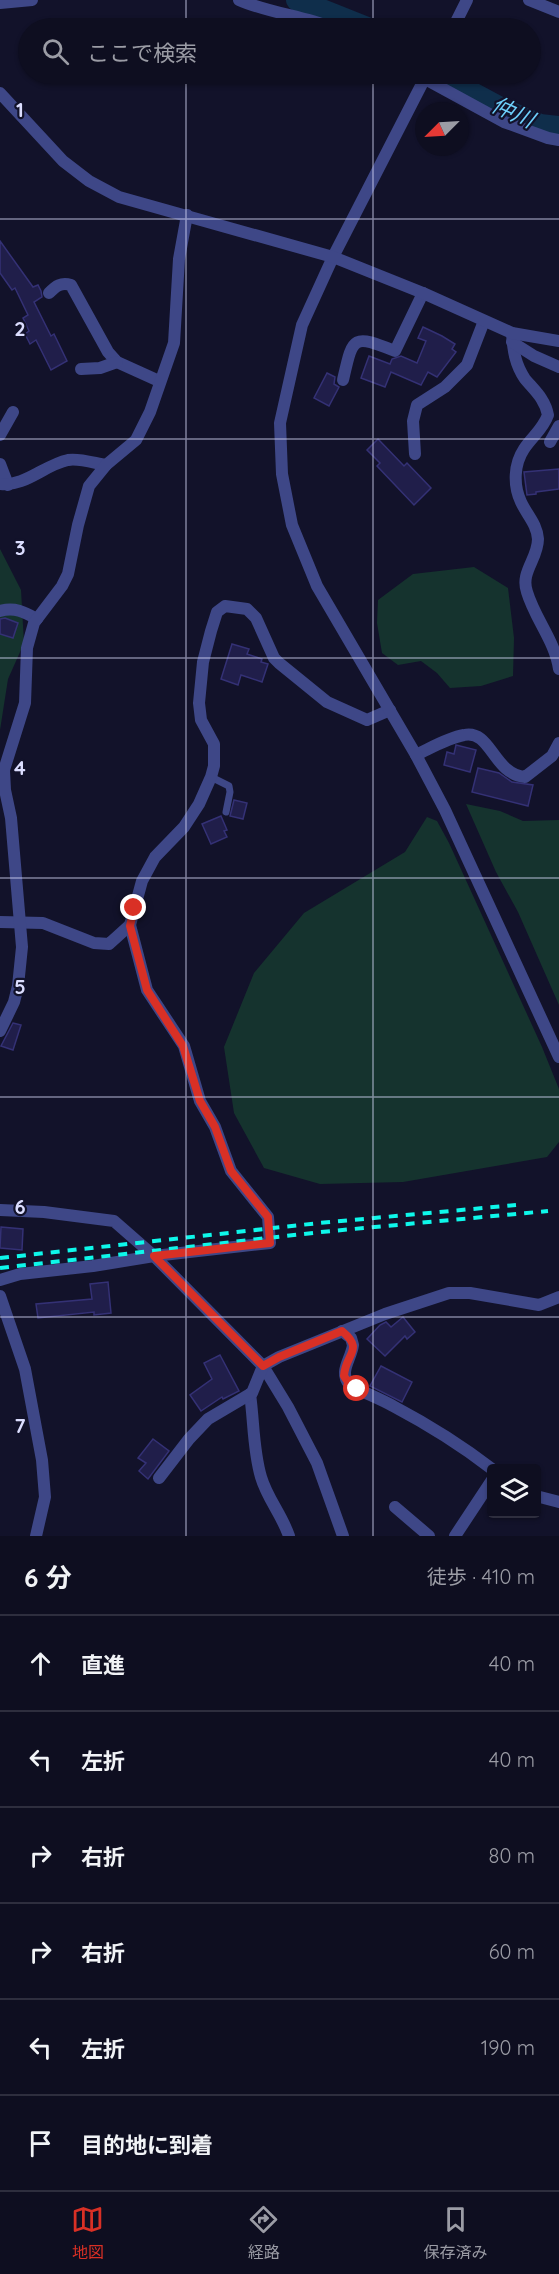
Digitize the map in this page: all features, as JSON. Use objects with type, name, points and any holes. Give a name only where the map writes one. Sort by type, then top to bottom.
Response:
[{"type":"street","points":[[0,3],[32,0]]},
{"type":"street","points":[[238,0],[260,9],[302,18]]},
{"type":"street","points":[[458,18],[467,0]]},
{"type":"street","points":[[529,0],[559,12]]},
{"type":"street","points":[[419,84],[302,325],[280,423],[282,474],[292,525],[317,586],[416,755],[445,810],[559,1057]]},
{"type":"street","points":[[439,84],[504,122],[559,140]]},
{"type":"street","points":[[0,93],[63,161],[89,181],[119,197],[333,257],[423,293],[484,321],[512,337],[534,356],[559,367]]},
{"type":"street","points":[[0,1032],[14,1002],[22,947],[11,818],[5,790],[4,770],[10,748],[17,736],[25,704],[27,648],[37,619],[62,586],[68,574],[88,486],[106,465],[136,441],[150,412],[174,343],[179,260],[188,215]]},
{"type":"street","points":[[49,293],[65,283],[71,285],[108,352],[117,362],[159,381]]},
{"type":"street","points":[[343,380],[349,352],[357,342],[365,339],[395,351],[423,293]]},
{"type":"street","points":[[416,454],[413,421],[417,405],[445,387],[467,364],[484,321]]},
{"type":"street","points":[[512,337],[559,341]]},
{"type":"street","points":[[512,337],[513,353],[520,371],[544,400],[548,415],[539,433],[525,448],[515,474],[520,501],[535,526],[538,540],[536,552],[524,580],[527,593],[550,641],[559,669]]},
{"type":"street","points":[[81,369],[100,368],[117,362]]},
{"type":"street","points":[[0,435],[13,412]]},
{"type":"street","points":[[550,442],[559,426]]},
{"type":"street","points":[[0,464],[4,485],[18,483],[63,461],[72,459],[106,465]]},
{"type":"street","points":[[0,1280],[20,1274],[270,1243],[268,1217],[231,1171],[215,1127],[200,1101],[183,1046],[147,990],[130,926],[142,881],[155,857],[184,827],[199,804],[211,777],[214,766],[214,744],[201,720],[199,703],[203,662],[217,612],[225,606],[247,609],[262,628],[274,658],[327,702],[367,720],[390,710]]},
{"type":"street","points":[[0,611],[8,608],[21,610],[37,619]]},
{"type":"street","points":[[416,755],[465,734],[477,735],[485,742],[503,768],[517,777],[525,777],[552,756],[559,743]]},
{"type":"street","points":[[0,922],[44,923],[94,943],[109,944],[130,926]]},
{"type":"street","points":[[0,1210],[44,1212],[114,1221],[154,1256],[263,1366],[288,1407],[317,1463],[343,1536]]},
{"type":"street","points":[[159,1479],[189,1439],[208,1419],[250,1394],[256,1386],[263,1366],[279,1357],[342,1331],[449,1293],[470,1293],[539,1305],[559,1297]]},
{"type":"street","points":[[0,1296],[25,1369],[42,1460],[45,1497],[36,1536]]},
{"type":"street","points":[[342,1331],[353,1341],[352,1353],[344,1371],[346,1381],[350,1385],[394,1406],[468,1451],[487,1465]]},
{"type":"street","points":[[250,1394],[256,1456],[261,1479],[286,1525],[289,1536]]},
{"type":"street","points":[[455,1536],[487,1488]]},
{"type":"street","points":[[541,1497],[559,1502]]},
{"type":"street","points":[[395,1507],[429,1536]]},
{"type":"lane","points":[[211,777],[230,786],[231,792],[226,812]]},
{"type":"green space","points":[[0,549],[21,590],[24,643],[8,679],[0,730]]},
{"type":"green space","points":[[474,567],[508,588],[514,638],[513,676],[481,686],[450,688],[437,673],[421,661],[398,665],[382,653],[377,623],[378,600],[413,574]]},
{"type":"green space","points":[[466,804],[500,811],[523,821],[559,820],[559,1005],[518,912],[496,872]]},
{"type":"green space","points":[[427,817],[437,821],[449,843],[542,1047],[559,1089],[559,1142],[547,1157],[403,1182],[320,1184],[264,1168],[234,1113],[224,1047],[254,973],[304,913],[405,852]]},
{"type":"building","points":[[0,241],[33,287],[38,285],[41,291],[42,297],[34,302],[51,336],[54,334],[67,361],[51,370],[36,340],[30,344],[25,334],[29,331],[23,318],[28,315],[15,288],[12,290],[0,273]]},
{"type":"building","points":[[423,327],[455,344],[452,349],[456,352],[437,377],[428,372],[421,385],[391,372],[385,387],[361,378],[369,356],[390,364],[392,359],[401,356],[417,363],[426,341],[418,338]]},
{"type":"building","points":[[327,373],[335,377],[334,384],[339,387],[329,406],[314,398]]},
{"type":"building","points":[[378,439],[404,466],[407,463],[431,488],[414,505],[377,466],[380,463],[367,450]]},
{"type":"building","points":[[559,469],[559,489],[527,495],[524,472]]},
{"type":"building","points":[[5,618],[18,623],[13,638],[0,634],[0,619]]},
{"type":"building","points":[[232,644],[249,649],[247,654],[262,659],[261,662],[268,664],[262,682],[241,675],[238,685],[221,679]]},
{"type":"building","points":[[456,745],[476,750],[470,772],[444,765],[447,752],[454,754]]},
{"type":"building","points":[[478,768],[499,773],[512,782],[533,785],[528,806],[472,792]]},
{"type":"building","points":[[234,800],[247,803],[243,819],[230,816]]},
{"type":"building","points":[[221,816],[227,830],[224,831],[227,837],[211,844],[202,824]]},
{"type":"building","points":[[13,1023],[21,1025],[13,1050],[1,1046]]},
{"type":"building","points":[[1,1227],[23,1229],[22,1250],[0,1248]]},
{"type":"building","points":[[108,1282],[111,1313],[94,1315],[94,1312],[38,1318],[36,1304],[92,1299],[90,1284]]},
{"type":"building","points":[[403,1317],[415,1332],[407,1339],[405,1336],[385,1356],[367,1339],[380,1325],[386,1322],[391,1327]]},
{"type":"building","points":[[220,1355],[239,1391],[223,1399],[222,1397],[201,1411],[190,1395],[212,1379],[204,1363]]},
{"type":"building","points":[[381,1366],[412,1382],[402,1402],[370,1386]]},
{"type":"building","points":[[153,1439],[169,1451],[148,1479],[139,1471],[146,1463],[138,1458]]},
{"type":"waterway","name":"仲川","points":[[297,0],[342,18]]},
{"type":"waterway","name":"仲川","points":[[456,84],[504,110],[540,125],[559,127]]},
{"type":"railway","points":[[0,1258],[319,1223],[516,1205]]},
{"type":"railway","points":[[0,1268],[321,1232],[548,1211]]},
{"type":"route","points":[[134,908],[130,926],[145,974],[147,990],[178,1035],[189,1060],[200,1101],[215,1127],[231,1171],[268,1217],[270,1243],[154,1256],[263,1366],[342,1331],[353,1341],[352,1353],[344,1376],[350,1385],[357,1389]]}]
